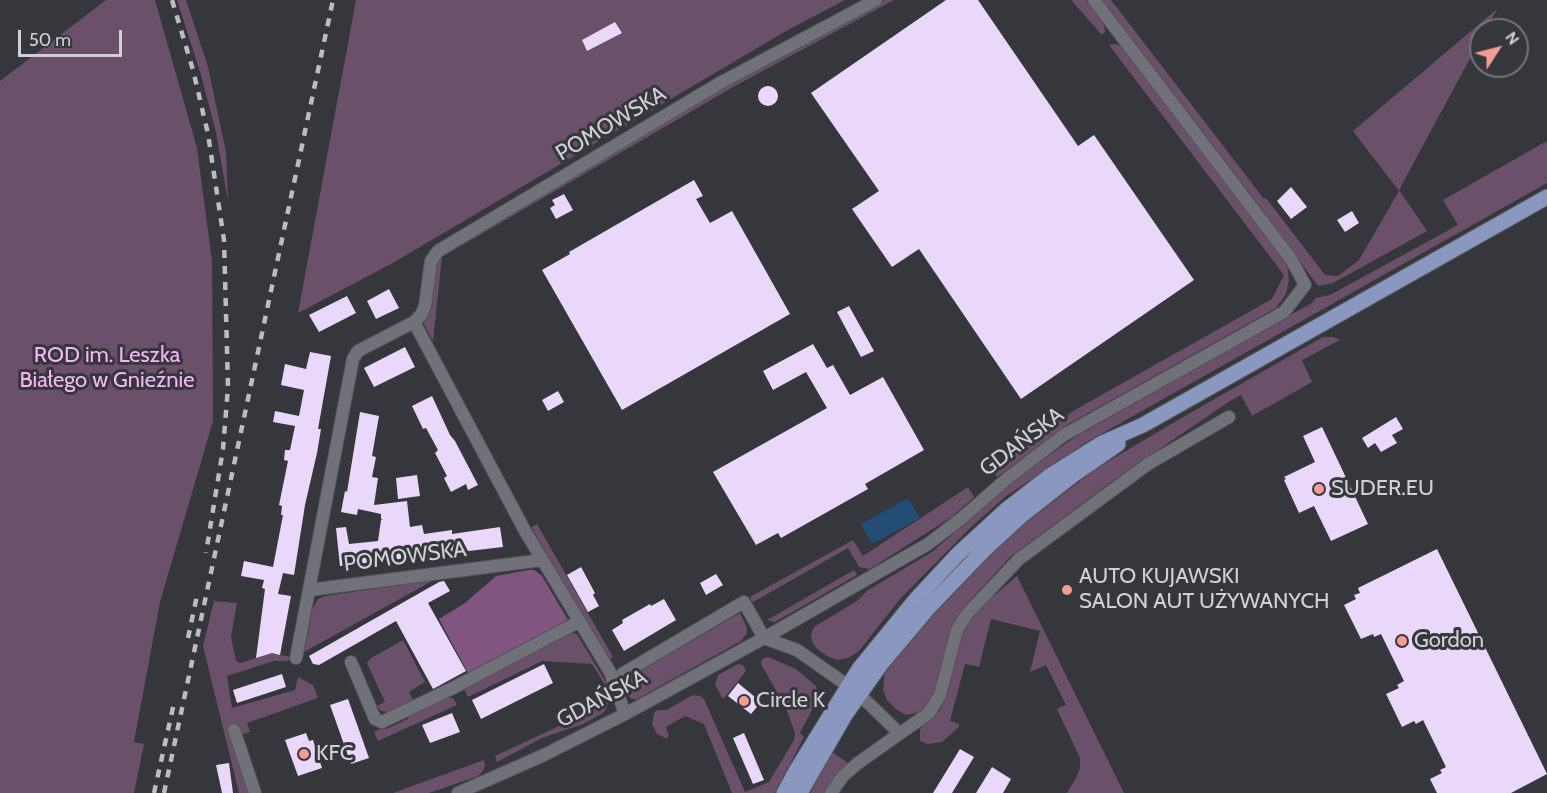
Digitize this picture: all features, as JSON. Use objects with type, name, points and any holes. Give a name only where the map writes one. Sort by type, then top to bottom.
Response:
[{"type":"main road","name":"GDAŃSKA","points":[[854,690],[917,598],[958,554],[1006,510],[1051,475],[1102,443],[1143,425],[1547,197]]},
{"type":"main road","points":[[784,793],[796,771],[854,690]]},
{"type":"main road","points":[[800,793],[828,744],[854,690]]},
{"type":"street","name":"POMOWSKA","points":[[296,658],[355,354],[414,322],[421,315],[431,261],[438,251],[720,83],[876,0]]},
{"type":"street","name":"GDAŃSKA","points":[[458,793],[544,755],[626,714],[928,544],[962,518],[1008,477],[1064,435],[1284,312],[1305,285],[1291,259],[1094,0]]},
{"type":"street","points":[[414,322],[525,531],[610,672],[626,714]]},
{"type":"street","points":[[831,793],[843,776],[858,763],[929,713],[935,705],[957,630],[967,614],[1019,560],[1148,464],[1229,417]]},
{"type":"street","name":"POMOWSKA","points":[[309,590],[542,560]]},
{"type":"street","points":[[617,692],[622,674],[744,602],[764,638],[797,651],[854,690],[899,734]]},
{"type":"street","points":[[351,663],[375,719],[382,722],[455,687],[580,621]]},
{"type":"street","points":[[234,730],[255,793]]},
{"type":"green space","name":"ROD im. Leszka Białego w Gnieźnie","points":[[106,0],[155,0],[197,148],[212,261],[213,421],[160,602],[134,742],[144,744],[134,793],[0,793],[0,81]]},
{"type":"green space","points":[[177,0],[186,0],[208,67],[226,152],[228,201],[216,132]]},
{"type":"green space","points":[[356,0],[845,0],[786,31],[391,264],[298,313]]},
{"type":"green space","points":[[885,0],[894,0],[733,87],[442,257],[433,341],[423,322],[430,307],[437,257],[746,73]]},
{"type":"green space","points":[[1071,0],[1086,0],[1104,25],[1105,31],[1102,35]]},
{"type":"green space","points":[[1102,0],[1111,0],[1325,275],[1338,276],[1359,260],[1399,191],[1353,131],[1469,33],[1469,60],[1399,190],[1427,231],[1333,283],[1318,286]]},
{"type":"green space","points":[[1497,9],[1492,18],[1486,18]]},
{"type":"green space","points":[[1109,45],[1122,46],[1287,264],[1289,280],[1286,294],[1276,308],[1067,425],[997,477],[992,471],[1073,411],[1272,299],[1284,275]]},
{"type":"green space","points":[[1547,141],[1547,183],[1085,443],[1005,497],[970,528],[900,599],[859,651],[848,658],[837,660],[827,656],[812,642],[811,634],[814,627],[857,601],[868,590],[932,552],[1017,478],[1075,437],[1312,303],[1316,298],[1330,295],[1458,225],[1443,200]]},
{"type":"green space","points":[[1323,337],[1340,340],[1302,360],[1312,382],[1252,416],[1241,395],[1230,401],[1114,480],[1011,556],[965,606],[954,623],[932,698],[925,708],[906,715],[887,700],[883,690],[885,671],[913,635],[990,554],[1024,524],[1097,468]]},
{"type":"green space","points":[[968,487],[974,497],[953,516],[870,569],[859,567],[848,548],[753,602],[750,597],[853,540],[863,556]]},
{"type":"green space","points":[[537,524],[613,657],[609,660],[531,527]]},
{"type":"green space","points":[[854,570],[857,575],[775,622],[767,620]]},
{"type":"green space","points":[[1017,576],[1124,793],[1067,793],[1080,768],[1080,758],[1057,709],[1066,705],[1046,665],[1030,672],[1040,631],[991,619],[979,667],[965,664],[950,721],[959,724],[959,727],[942,742],[928,744],[920,741],[920,729],[940,710],[947,695],[962,635],[974,613]]},
{"type":"green space","points":[[434,580],[304,652],[312,610],[318,599],[325,596]]},
{"type":"green space","points":[[214,601],[237,603],[231,637],[236,661],[240,663],[272,653],[290,657],[288,661],[274,661],[227,676],[232,708],[295,690],[298,677],[313,685],[318,698],[247,723],[250,732],[240,735],[249,793],[239,793],[203,646]]},
{"type":"green space","points":[[740,613],[747,628],[747,633],[741,641],[637,699],[631,699],[627,694],[625,688],[630,677]]},
{"type":"green space","points":[[571,633],[577,634],[610,689],[607,708],[603,713],[583,724],[542,738],[497,762],[495,756],[604,705],[607,688],[592,664],[542,661],[468,697],[464,689]]},
{"type":"green space","points":[[403,640],[425,682],[409,692],[413,700],[387,712],[381,711],[377,706],[385,702],[367,663],[371,658]]},
{"type":"green space","points":[[768,657],[796,669],[816,686],[816,702],[800,733],[804,737],[775,793],[732,793],[704,724],[685,716],[666,727],[669,737],[665,738],[657,734],[652,724],[654,713],[657,710],[666,710],[693,695],[700,696],[704,699],[745,792],[769,782],[794,740],[795,733],[786,708],[761,664],[762,659]]},
{"type":"green space","points":[[738,664],[743,665],[746,671],[722,698],[715,684],[718,675]]},
{"type":"green space","points":[[447,698],[453,698],[457,705],[378,741],[374,732],[408,719],[407,716]]},
{"type":"green space","points":[[832,752],[848,763],[825,793],[810,793]]},
{"type":"green space","points":[[484,760],[485,766],[478,776],[429,793],[393,793]]},
{"type":"shaded area","points":[[534,570],[542,576],[568,620],[468,673],[439,619],[465,603],[496,576]]},
{"type":"water","points":[[908,498],[920,518],[872,544],[861,524]]},
{"type":"building","points":[[946,0],[978,0],[1078,146],[1094,135],[1194,280],[1021,399],[919,249],[892,267],[852,209],[879,191],[811,93]]},
{"type":"building","points":[[615,22],[622,33],[587,51],[582,40]]},
{"type":"building","points":[[768,86],[775,89],[778,96],[775,103],[768,106],[761,103],[758,96],[761,89]]},
{"type":"building","points":[[694,180],[703,196],[696,199],[710,223],[732,211],[790,314],[622,410],[542,270]]},
{"type":"building","points":[[1291,187],[1307,207],[1291,219],[1277,201]]},
{"type":"building","points":[[564,194],[573,210],[556,219],[550,208],[555,205],[552,200]]},
{"type":"building","points":[[1352,211],[1359,223],[1345,232],[1337,220]]},
{"type":"building","points":[[389,289],[399,308],[376,319],[367,301]]},
{"type":"building","points":[[347,296],[356,313],[319,332],[309,315]]},
{"type":"building","points":[[849,306],[874,351],[861,357],[837,312]]},
{"type":"building","points":[[813,344],[827,368],[833,365],[850,395],[883,377],[924,450],[865,484],[868,489],[781,538],[778,533],[756,545],[713,472],[827,408],[806,372],[773,390],[763,371]]},
{"type":"building","points":[[405,347],[415,367],[374,387],[364,368]]},
{"type":"building","points":[[310,352],[331,356],[318,429],[321,429],[317,453],[305,505],[294,575],[283,573],[278,594],[291,596],[280,655],[272,653],[256,658],[265,589],[262,588],[264,580],[241,576],[244,561],[273,567],[283,515],[281,515],[282,506],[279,505],[288,461],[284,460],[285,450],[290,450],[295,426],[273,422],[275,411],[299,416],[304,390],[281,385],[285,364],[306,369]]},
{"type":"building","points":[[558,391],[564,402],[548,411],[542,400]]},
{"type":"building","points":[[432,396],[450,435],[478,485],[468,490],[466,484],[451,492],[444,478],[447,476],[435,453],[438,450],[426,428],[423,429],[412,406]]},
{"type":"building","points":[[360,412],[379,416],[372,456],[376,457],[372,477],[378,478],[374,505],[407,501],[410,527],[422,525],[424,534],[452,530],[452,534],[500,527],[503,547],[340,566],[336,528],[346,527],[349,544],[378,541],[381,520],[383,520],[381,514],[358,509],[357,515],[341,512],[345,491],[347,492]]},
{"type":"building","points":[[1396,417],[1403,429],[1392,435],[1397,443],[1381,452],[1375,443],[1368,448],[1362,438]]},
{"type":"building","points":[[1322,427],[1368,524],[1331,541],[1314,506],[1299,513],[1284,480],[1286,479],[1284,477],[1315,462],[1303,436]]},
{"type":"building","points":[[417,475],[420,496],[398,499],[396,478]]},
{"type":"building","points":[[1437,549],[1547,774],[1511,793],[1437,793],[1430,779],[1442,773],[1440,770],[1446,767],[1423,720],[1416,724],[1414,721],[1402,727],[1386,694],[1399,688],[1397,685],[1404,681],[1381,634],[1374,637],[1373,634],[1361,639],[1344,605],[1356,599],[1354,595],[1360,593],[1358,588]]},
{"type":"building","points":[[581,567],[595,593],[593,595],[599,606],[588,612],[567,575]]},
{"type":"building","points":[[716,574],[723,585],[706,595],[700,583]]},
{"type":"building","points":[[444,581],[450,591],[428,603],[466,671],[433,689],[396,621],[319,665],[313,664],[309,656]]},
{"type":"building","points":[[664,599],[676,620],[624,651],[612,630],[623,623],[622,620]]},
{"type":"building","points":[[544,664],[553,683],[481,719],[472,700]]},
{"type":"building","points":[[282,674],[286,687],[237,703],[233,690]]},
{"type":"building","points":[[738,683],[761,702],[751,714],[728,696]]},
{"type":"building","points":[[348,699],[369,758],[351,764],[330,705]]},
{"type":"building","points":[[452,713],[460,732],[430,743],[422,725]]},
{"type":"building","name":"KFC","points":[[306,733],[309,741],[313,740],[322,768],[298,776],[285,740]]},
{"type":"building","points":[[744,733],[764,780],[753,784],[733,738]]},
{"type":"building","points":[[960,749],[974,757],[952,793],[933,793]]},
{"type":"building","points":[[229,763],[233,793],[222,793],[216,765]]},
{"type":"building","points":[[992,767],[1011,779],[1003,793],[976,793]]},
{"type":"railway","points":[[172,0],[193,70],[208,134],[224,240],[228,387],[223,449],[206,553]]},
{"type":"railway","points":[[164,793],[333,0]]},
{"type":"railway","points":[[188,638],[198,591]]},
{"type":"railway","points":[[154,793],[174,703]]},
{"type":"place","name":"SUDER.EU","points":[[1319,489]]},
{"type":"place","name":"AUTO KUJAWSKI SALON AUT UŻYWANYCH","points":[[1067,590]]},
{"type":"place","name":"Gordon","points":[[1402,641]]},
{"type":"place","name":"Circle K","points":[[744,701]]},
{"type":"place","name":"KFC","points":[[304,754]]}]
